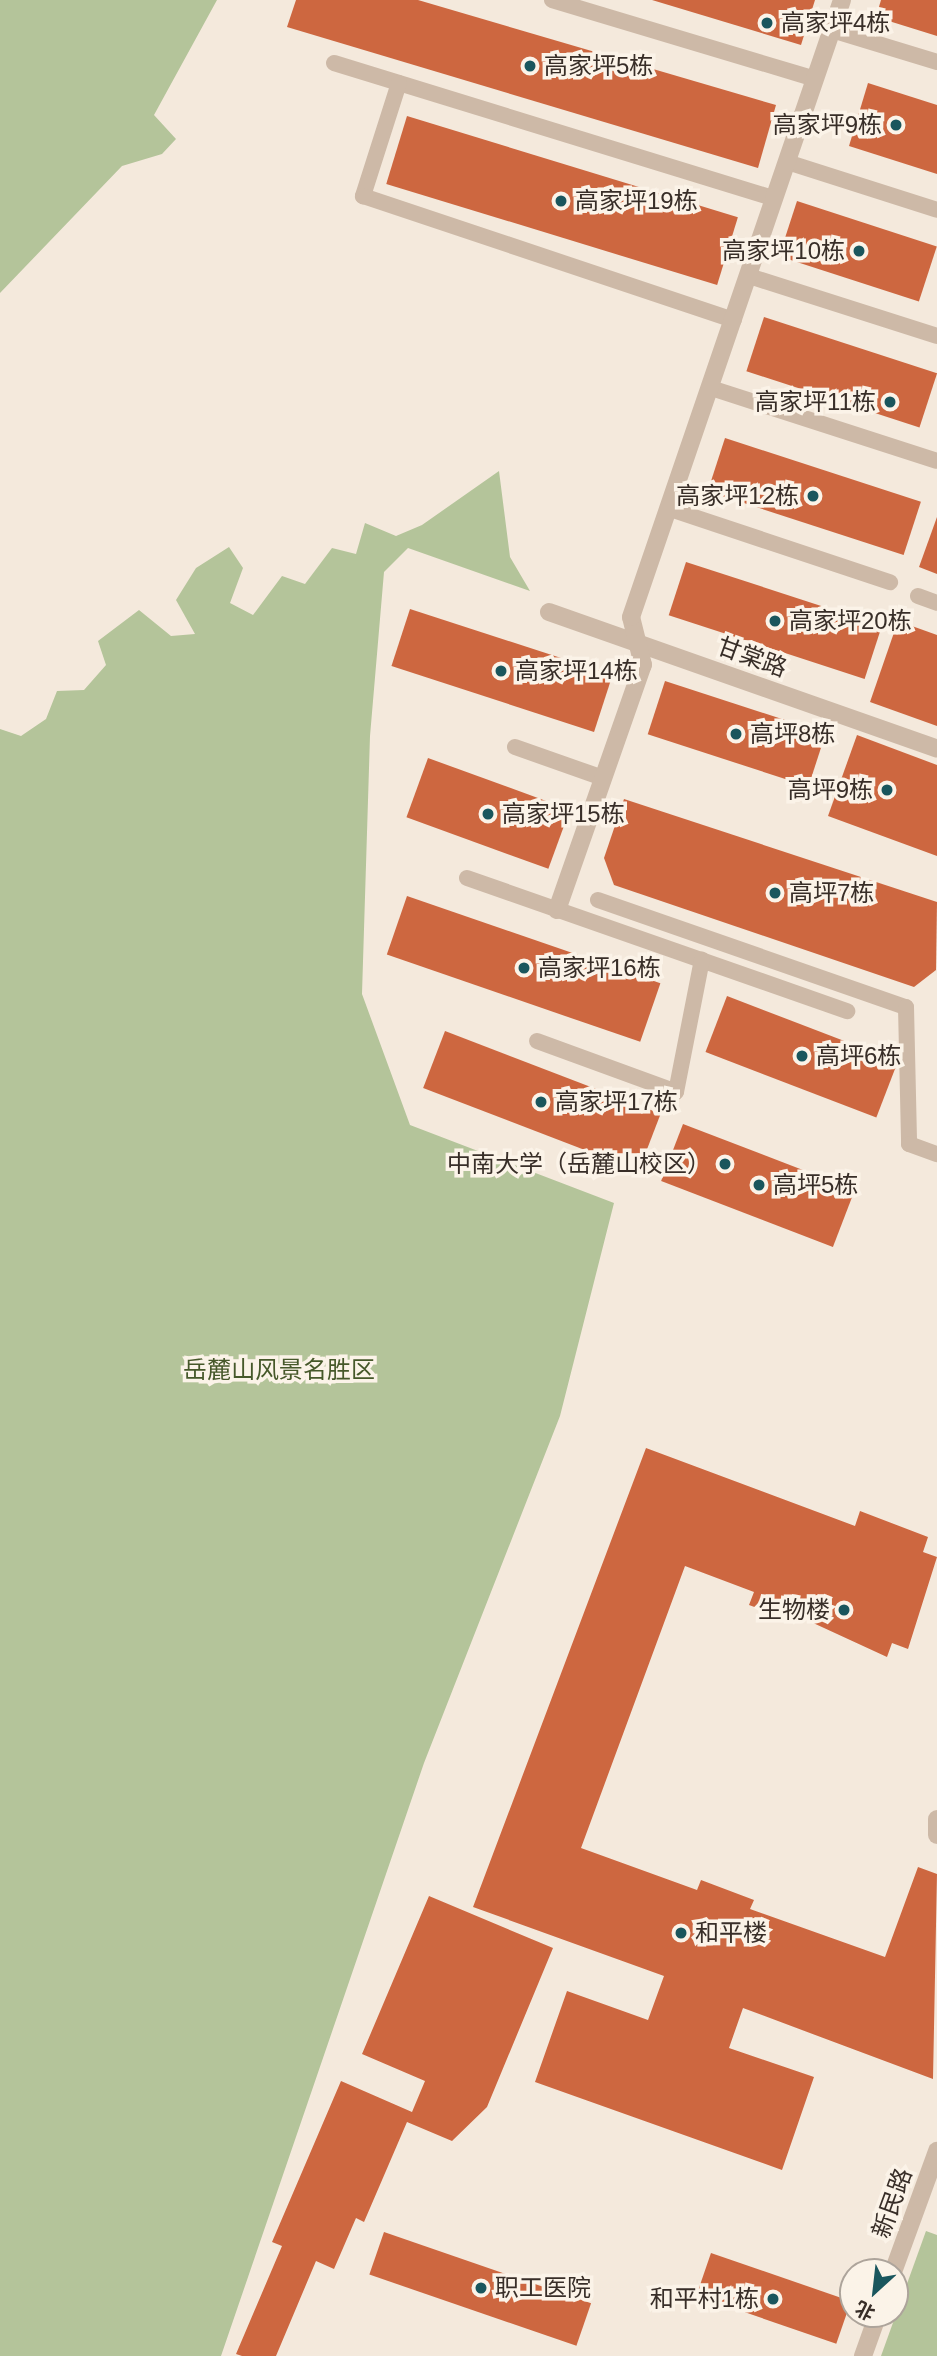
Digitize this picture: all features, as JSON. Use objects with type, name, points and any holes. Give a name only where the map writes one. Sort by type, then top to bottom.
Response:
[{"type":"street","points":[[557,910],[643,664],[631,617],[842,0]]},
{"type":"street","name":"甘棠路","points":[[550,612],[937,749]]},
{"type":"street","points":[[937,1819],[937,1836]]},
{"type":"street","name":"新民路","points":[[898,2258],[937,2151]]},
{"type":"street","points":[[863,2356],[873,2328]]},
{"type":"lane","points":[[552,0],[815,79]]},
{"type":"lane","points":[[832,30],[937,62]]},
{"type":"lane","points":[[334,63],[775,199]]},
{"type":"lane","points":[[399,83],[363,195],[734,320]]},
{"type":"lane","points":[[787,162],[937,210]]},
{"type":"lane","points":[[749,276],[937,336]]},
{"type":"lane","points":[[711,388],[937,461]]},
{"type":"lane","points":[[670,509],[890,582]]},
{"type":"lane","points":[[918,596],[937,603]]},
{"type":"lane","points":[[515,747],[603,778]]},
{"type":"lane","points":[[467,878],[847,1011]]},
{"type":"lane","points":[[598,900],[906,1007],[909,1144],[937,1154]]},
{"type":"lane","points":[[537,1041],[676,1092],[702,960]]},
{"type":"green space","points":[[0,0],[217,0],[154,115],[176,139],[162,154],[122,166],[0,293]]},
{"type":"green space","name":"岳麓山风景名胜区","points":[[499,471],[510,557],[530,591],[408,548],[384,572],[370,736],[362,994],[410,1125],[614,1203],[560,1416],[424,1763],[221,2356],[0,2356],[0,729],[21,736],[46,719],[57,691],[84,690],[106,665],[98,641],[139,610],[171,636],[195,634],[176,600],[196,568],[229,547],[243,568],[230,603],[253,615],[282,576],[305,584],[332,548],[356,554],[365,523],[396,536],[422,525]]},
{"type":"green space","points":[[926,2231],[937,2235],[937,2356],[881,2356],[891,2328],[909,2328],[909,2278]]},
{"type":"building","name":"高家坪5栋","points":[[296,0],[418,0],[776,105],[758,168],[287,27]]},
{"type":"building","name":"高家坪4栋","points":[[652,0],[815,0],[801,45]]},
{"type":"building","points":[[881,0],[937,0],[937,36],[876,17]]},
{"type":"building","name":"高家坪9栋","points":[[868,83],[937,105],[937,174],[849,146]]},
{"type":"building","name":"高家坪19栋","points":[[407,116],[738,217],[717,285],[386,184]]},
{"type":"building","name":"高家坪10栋","points":[[797,201],[937,246],[919,302],[779,256]]},
{"type":"building","name":"高家坪11栋","points":[[764,317],[937,373],[919,427],[746,371]]},
{"type":"building","name":"高家坪12栋","points":[[725,438],[921,502],[904,555],[708,491]]},
{"type":"building","points":[[937,517],[937,574],[919,567]]},
{"type":"building","name":"高家坪20栋","points":[[686,562],[882,626],[865,679],[669,615]]},
{"type":"building","name":"高家坪14栋","points":[[410,609],[613,675],[594,732],[391,666]]},
{"type":"building","points":[[898,621],[937,635],[937,726],[870,702]]},
{"type":"building","name":"高坪8栋","points":[[665,681],[826,733],[808,786],[648,734]]},
{"type":"building","name":"高坪9栋","points":[[857,735],[937,765],[937,856],[828,816]]},
{"type":"building","name":"高家坪15栋","points":[[428,758],[570,810],[548,869],[406,817]]},
{"type":"building","name":"高坪7栋","points":[[624,799],[937,902],[936,970],[914,987],[614,885],[604,858]]},
{"type":"building","name":"高家坪16栋","points":[[407,896],[660,983],[640,1042],[387,955]]},
{"type":"building","name":"高坪6栋","points":[[727,996],[898,1062],[876,1118],[705,1052]]},
{"type":"building","name":"高家坪17栋","points":[[445,1031],[661,1114],[639,1171],[423,1088]]},
{"type":"building","name":"高坪5栋","points":[[683,1124],[855,1190],[833,1247],[661,1181]]},
{"type":"building","name":"和平楼","points":[[646,1448],[855,1526],[860,1511],[928,1537],[923,1552],[937,1557],[908,1649],[892,1643],[887,1657],[798,1616],[796,1622],[749,1605],[754,1592],[685,1566],[581,1848],[697,1890],[701,1880],[754,1900],[750,1909],[885,1957],[918,1867],[937,1874],[933,2079],[743,2008],[729,2048],[814,2077],[782,2170],[535,2082],[567,1991],[648,2020],[664,1976],[473,1907]]},
{"type":"building","points":[[429,1896],[553,1948],[487,2107],[452,2141],[407,2122],[364,2222],[356,2218],[334,2269],[316,2261],[276,2356],[236,2354],[282,2246],[272,2242],[341,2081],[412,2112],[425,2081],[362,2054]]},
{"type":"building","name":"职工医院","points":[[384,2232],[591,2303],[576,2346],[369,2275]]},
{"type":"building","name":"和平村1栋","points":[[711,2253],[839,2297],[839,2328],[842,2328],[836,2344],[696,2296]]},
{"type":"place","name":"高家坪4栋","points":[[767,23]]},
{"type":"place","name":"高家坪5栋","points":[[530,66]]},
{"type":"place","name":"高家坪9栋","points":[[896,125]]},
{"type":"place","name":"高家坪19栋","points":[[561,201]]},
{"type":"place","name":"高家坪10栋","points":[[859,251]]},
{"type":"place","name":"高家坪11栋","points":[[890,402]]},
{"type":"place","name":"高家坪12栋","points":[[813,496]]},
{"type":"place","name":"高家坪20栋","points":[[775,621]]},
{"type":"place","name":"高家坪14栋","points":[[501,671]]},
{"type":"place","name":"高坪8栋","points":[[736,734]]},
{"type":"place","name":"高坪9栋","points":[[887,790]]},
{"type":"place","name":"高家坪15栋","points":[[488,814]]},
{"type":"place","name":"高坪7栋","points":[[775,893]]},
{"type":"place","name":"高家坪16栋","points":[[524,968]]},
{"type":"place","name":"高坪6栋","points":[[802,1056]]},
{"type":"place","name":"高家坪17栋","points":[[541,1102]]},
{"type":"place","name":"中南大学（岳麓山校区）","points":[[725,1164]]},
{"type":"place","name":"高坪5栋","points":[[759,1185]]},
{"type":"place","name":"生物楼","points":[[844,1610]]},
{"type":"place","name":"和平楼","points":[[681,1933]]},
{"type":"place","name":"职工医院","points":[[481,2288]]},
{"type":"place","name":"和平村1栋","points":[[773,2299]]}]
